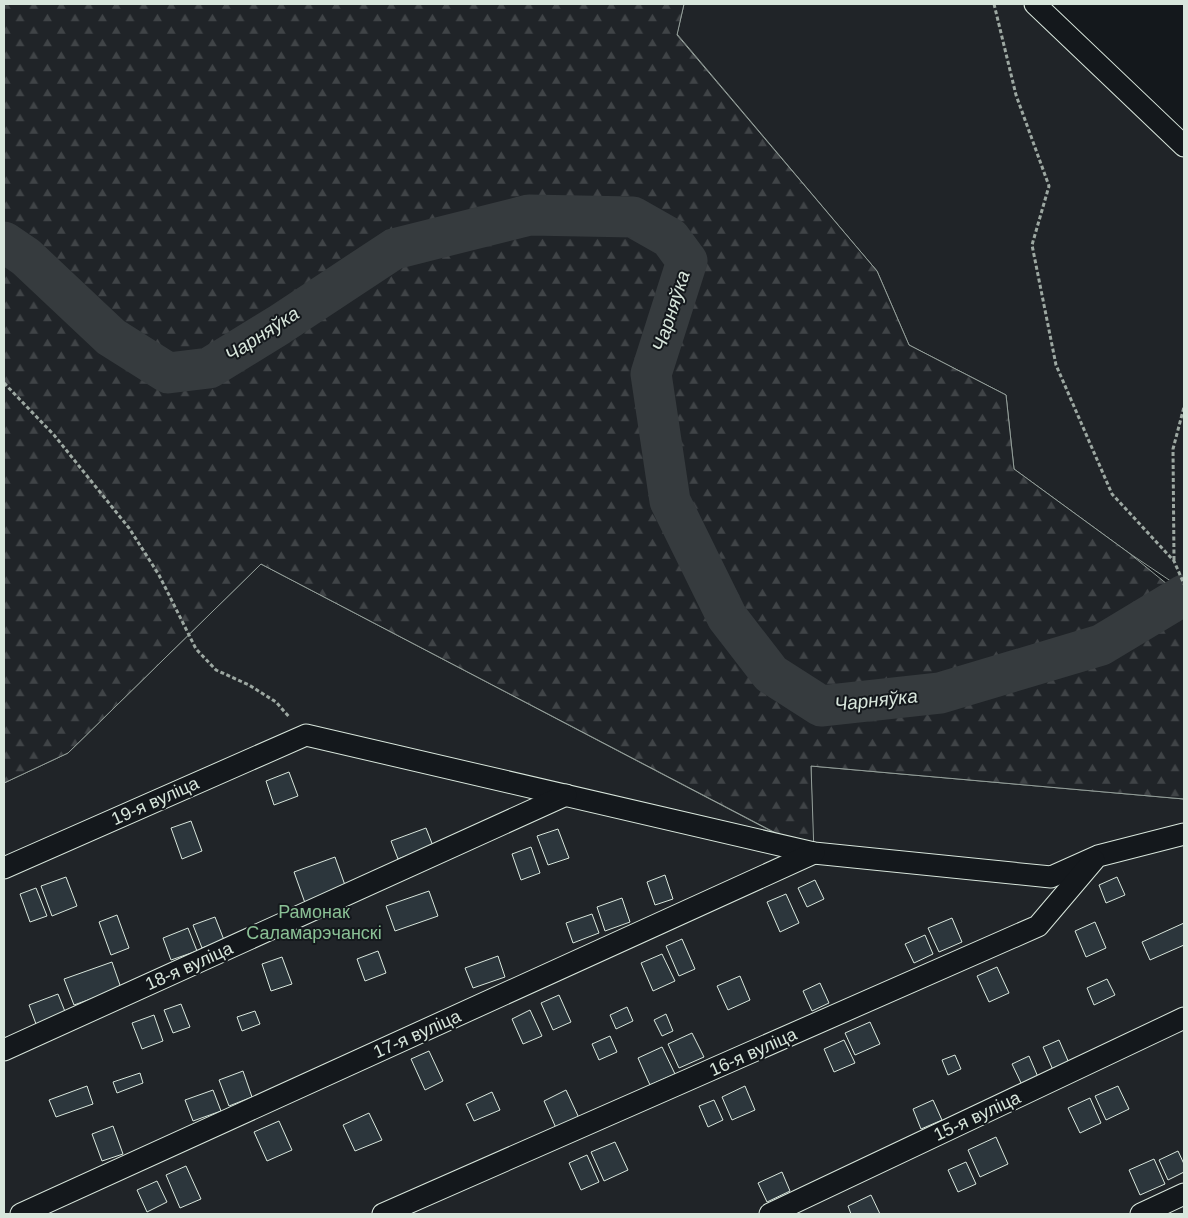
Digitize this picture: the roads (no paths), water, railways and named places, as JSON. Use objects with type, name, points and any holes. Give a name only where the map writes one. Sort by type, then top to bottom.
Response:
[{"type":"street","points":[[1035,4],[1184,146]]},
{"type":"street","name":"19-я вуліца","points":[[4,868],[306,735],[566,795]]},
{"type":"street","points":[[566,795],[814,853],[1051,877],[1098,856],[1184,834]]},
{"type":"street","name":"18-я вуліца","points":[[4,1050],[566,795]]},
{"type":"street","name":"17-я вуліца","points":[[21,1214],[814,853]]},
{"type":"street","name":"16-я вуліца","points":[[383,1214],[1038,926],[1098,856]]},
{"type":"street","name":"15-я вуліца","points":[[770,1214],[1184,1018]]},
{"type":"street","points":[[1141,1214],[1184,1194]]},
{"type":"waterway","name":"Чарняўка","points":[[4,242],[26,257],[111,337],[168,373],[209,368],[279,325],[394,249],[529,215],[633,217],[670,238],[687,261],[651,374],[670,501],[727,617],[771,674],[821,706],[940,693],[1101,645],[1184,595]]},
{"type":"park label","name":"Рамонак Саламарэчанскі","points":[[314,922]]}]
